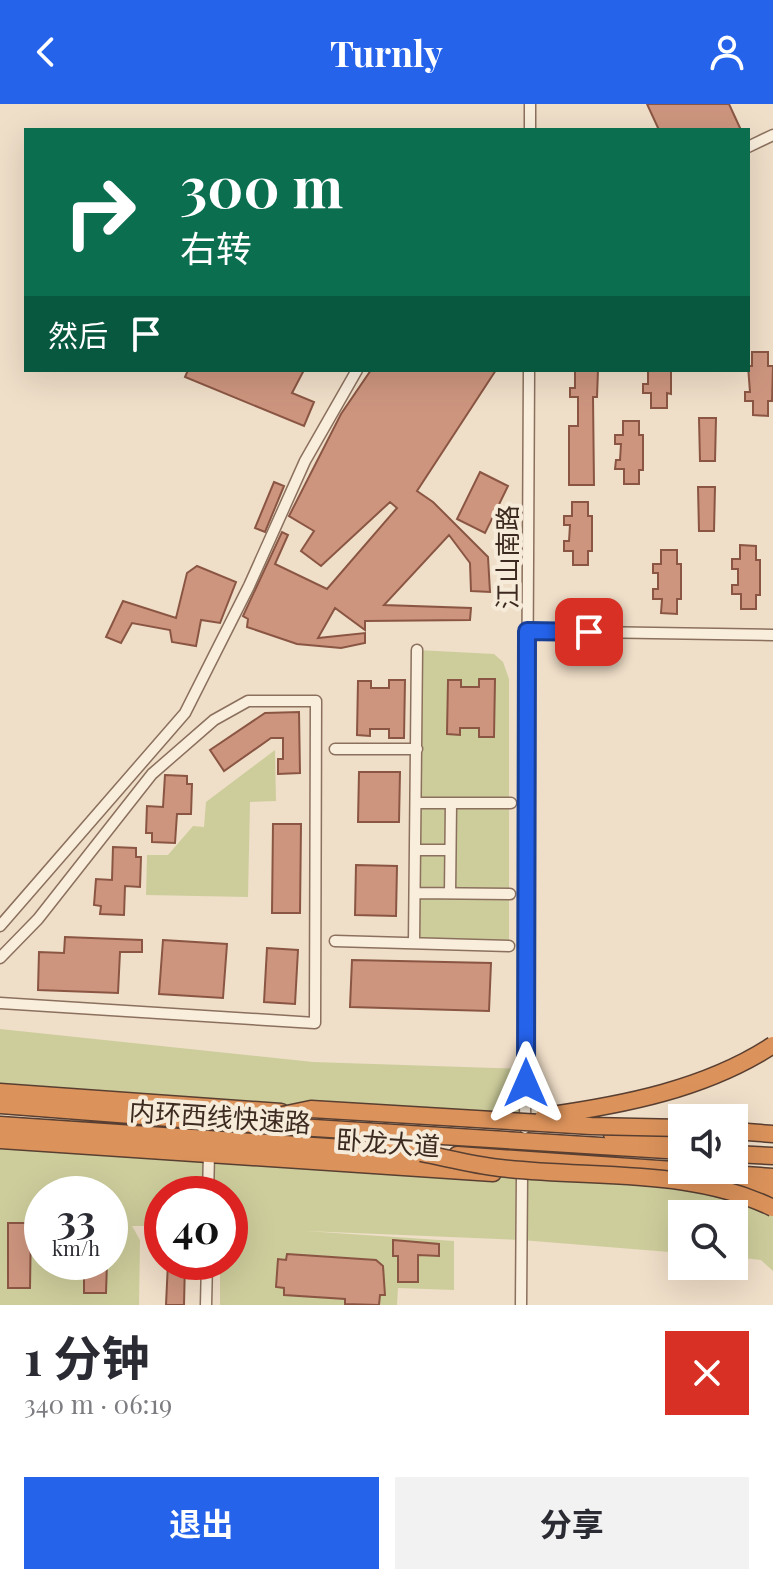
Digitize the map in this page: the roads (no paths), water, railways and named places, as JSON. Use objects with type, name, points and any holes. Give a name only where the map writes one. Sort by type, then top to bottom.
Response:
[{"type":"highway","points":[[507,1121],[585,1110],[675,1090],[744,1064],[773,1045]]},
{"type":"highway","name":"卧龙大道","points":[[0,1090],[668,1137]]},
{"type":"highway","name":"内环西线快速路","points":[[0,1105],[668,1150]]},
{"type":"highway","points":[[208,1121],[268,1118],[311,1109],[668,1128]]},
{"type":"highway","name":"内环西线快速路","points":[[0,1125],[773,1177]]},
{"type":"highway","points":[[748,1132],[773,1134]]},
{"type":"highway","name":"卧龙大道","points":[[0,1140],[773,1193]]},
{"type":"highway","points":[[748,1143],[773,1144]]},
{"type":"highway","points":[[0,1150],[187,1152]]},
{"type":"highway","points":[[421,1153],[499,1168],[635,1177],[709,1186],[745,1195],[773,1208]]},
{"type":"highway","points":[[748,1155],[773,1156]]},
{"type":"street","points":[[530,104],[530,128]]},
{"type":"street","points":[[750,146],[773,135]]},
{"type":"street","points":[[0,926],[185,713],[249,586],[305,461],[356,372]]},
{"type":"street","name":"江山南路","points":[[525,1128],[529,372]]},
{"type":"street","points":[[527,631],[773,635]]},
{"type":"street","points":[[414,943],[417,650]]},
{"type":"street","points":[[0,958],[38,919],[152,774],[214,720],[248,701],[316,701],[315,1023],[0,1003]]},
{"type":"street","points":[[335,749],[417,749]]},
{"type":"street","points":[[417,803],[511,803]]},
{"type":"street","points":[[450,893],[451,803]]},
{"type":"street","points":[[416,850],[450,850]]},
{"type":"street","points":[[416,893],[510,894]]},
{"type":"street","points":[[335,941],[509,946]]},
{"type":"street","points":[[208,1176],[209,1154]]},
{"type":"street","points":[[521,1305],[522,1175]]},
{"type":"street","points":[[206,1305],[207,1280]]}]
